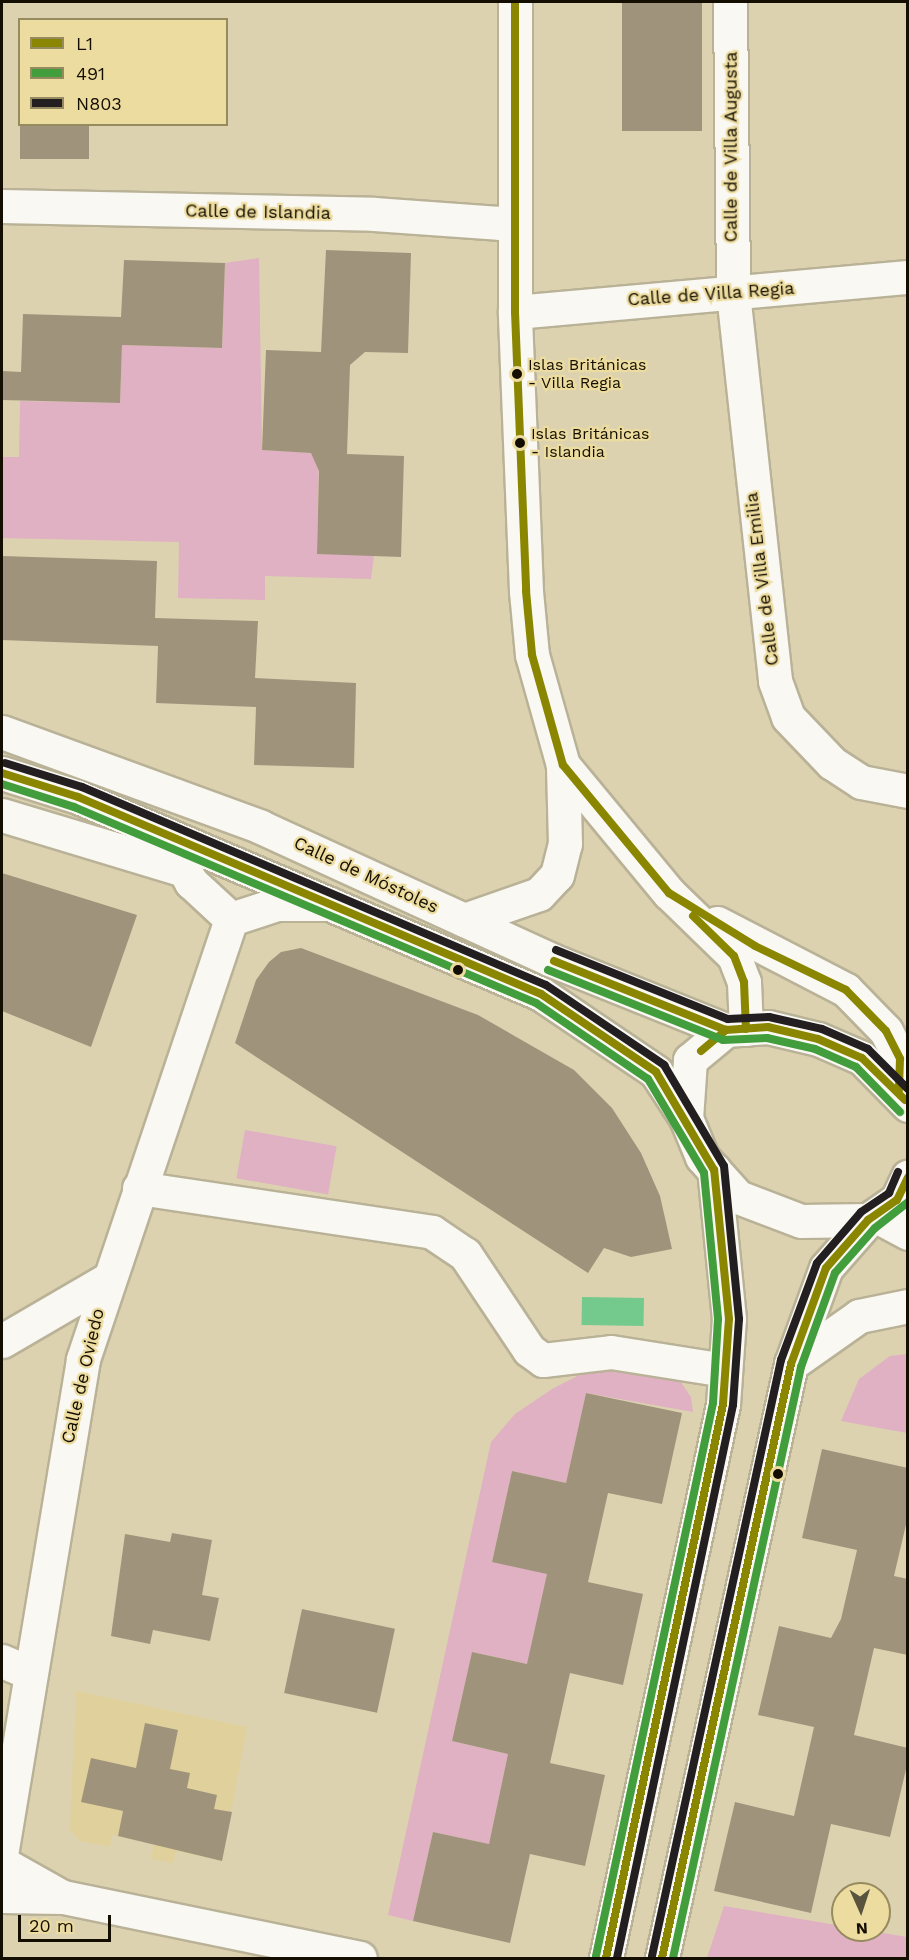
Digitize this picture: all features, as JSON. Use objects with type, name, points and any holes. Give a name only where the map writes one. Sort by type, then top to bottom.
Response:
[{"type":"street","points":[[464,920],[539,894],[557,875],[565,844],[563,765],[532,655],[515,312],[515,2]]},
{"type":"street","name":"Calle de Villa Augusta","points":[[730,2],[733,293]]},
{"type":"street","name":"Calle de Islandia","points":[[2,206],[374,214],[515,224]]},
{"type":"street","name":"Calle de Villa Regia","points":[[515,312],[908,277]]},
{"type":"street","name":"Calle de Villa Emilia","points":[[733,293],[775,681],[788,717],[832,764],[861,782],[908,791]]},
{"type":"street","name":"Calle de Móstoles","points":[[2,732],[261,827],[658,1006],[736,1029],[818,1039],[861,1058],[903,1097]]},
{"type":"street","points":[[563,765],[669,893],[734,956],[744,982],[736,1029],[690,1060],[686,1118]]},
{"type":"street","name":"Calle de Móstoles","points":[[2,773],[165,834],[542,994],[656,1072],[686,1118],[702,1157],[738,1197],[801,1221],[873,1219]]},
{"type":"street","points":[[2,815],[184,870]]},
{"type":"street","points":[[165,834],[184,870],[216,910],[231,919],[277,904],[332,905]]},
{"type":"street","points":[[669,893],[755,946],[846,990],[886,1031],[900,1059],[903,1097]]},
{"type":"street","name":"Calle de Oviedo","points":[[2,1849],[15,1667],[83,1359],[107,1280],[231,919]]},
{"type":"street","points":[[606,1959],[714,1453],[729,1319],[714,1170]]},
{"type":"street","points":[[662,1959],[791,1364],[826,1268],[873,1219],[897,1200],[908,1176]]},
{"type":"street","points":[[139,1188],[432,1232],[465,1254],[529,1350],[543,1360],[611,1353],[725,1370]]},
{"type":"street","points":[[873,1219],[908,1233]]},
{"type":"street","points":[[2,1341],[107,1280]]},
{"type":"street","points":[[791,1364],[859,1316],[908,1306]]},
{"type":"street","points":[[2,1863],[63,1897]]},
{"type":"street","points":[[2,1896],[63,1897],[360,1959]]},
{"type":"shaded area","points":[[259,258],[262,450],[319,453],[317,553],[374,555],[371,579],[265,576],[265,600],[178,598],[179,542],[2,538],[2,457],[19,457],[20,401],[120,403],[122,345],[222,348],[225,263]]},
{"type":"shaded area","points":[[245,1130],[337,1146],[328,1194],[236,1178]]},
{"type":"shaded area","points":[[582,1297],[644,1298],[644,1326],[582,1325]]},
{"type":"shaded area","points":[[907,1354],[907,1433],[841,1421],[859,1379],[890,1356]]},
{"type":"shaded area","points":[[613,1370],[678,1378],[691,1397],[693,1412],[586,1393],[566,1483],[512,1471],[492,1561],[547,1573],[532,1665],[472,1652],[452,1741],[508,1754],[489,1844],[433,1832],[413,1921],[388,1915],[491,1442],[515,1414],[552,1389],[587,1371]]},
{"type":"shaded area","points":[[76,1691],[247,1727],[222,1861],[176,1851],[173,1863],[151,1859],[154,1844],[112,1835],[110,1847],[80,1841],[70,1830]]},
{"type":"shaded area","points":[[724,1906],[831,1924],[831,1942],[891,1942],[891,1934],[907,1937],[907,1958],[707,1958]]},
{"type":"building","points":[[622,2],[702,2],[702,131],[622,131]]},
{"type":"building","points":[[20,126],[89,126],[89,159],[20,159]]},
{"type":"building","points":[[326,250],[411,253],[408,353],[365,352],[350,365],[347,454],[404,456],[401,557],[317,554],[319,471],[311,453],[262,450],[266,350],[321,352]]},
{"type":"building","points":[[124,260],[225,263],[222,348],[122,345],[120,403],[2,400],[2,371],[21,372],[23,314],[121,317]]},
{"type":"building","points":[[2,556],[157,561],[155,618],[258,621],[255,678],[356,683],[354,768],[254,765],[256,707],[156,703],[158,646],[2,640]]},
{"type":"building","points":[[2,873],[137,915],[91,1047],[2,1011]]},
{"type":"building","points":[[301,948],[478,1015],[574,1070],[612,1108],[641,1153],[660,1196],[672,1249],[631,1257],[604,1248],[588,1273],[235,1043],[256,980],[269,962],[281,952]]},
{"type":"building","points":[[586,1393],[682,1413],[662,1504],[608,1493],[588,1582],[643,1594],[623,1685],[570,1673],[550,1763],[605,1775],[585,1866],[530,1854],[510,1943],[413,1921],[433,1832],[489,1844],[508,1754],[452,1741],[472,1652],[527,1664],[547,1574],[492,1562],[512,1471],[566,1483]]},
{"type":"building","points":[[822,1449],[908,1468],[908,1516],[894,1576],[908,1579],[908,1655],[874,1648],[854,1735],[908,1748],[908,1761],[890,1837],[831,1824],[811,1913],[714,1891],[735,1802],[794,1816],[814,1727],[758,1715],[779,1626],[831,1638],[841,1619],[857,1550],[802,1538]]},
{"type":"building","points":[[172,1533],[212,1540],[202,1595],[219,1598],[210,1641],[153,1630],[150,1644],[111,1636],[125,1534],[170,1542]]},
{"type":"building","points":[[302,1609],[395,1629],[377,1713],[284,1693]]},
{"type":"building","points":[[145,1723],[178,1730],[170,1769],[190,1773],[187,1788],[217,1795],[214,1809],[232,1812],[222,1861],[118,1836],[123,1811],[81,1802],[91,1758],[136,1768]]},
{"type":"transit line","name":"L1","points":[[515,2],[515,312],[526,591],[532,655],[563,765],[669,893],[755,946],[846,990],[886,1031],[900,1059],[899,1090]]},
{"type":"transit line","name":"N803","points":[[5,763],[82,787],[546,985],[664,1065],[724,1166],[739,1319],[733,1405],[617,1958]]},
{"type":"transit line","name":"L1","points":[[2,773],[78,797],[541,994],[656,1072],[714,1170]]},
{"type":"transit line","name":"491","points":[[2,784],[74,807],[536,1003],[648,1079],[704,1173],[718,1319],[713,1403],[596,1956]]},
{"type":"transit line","name":"L1","points":[[693,916],[734,956],[744,982],[746,1029]]},
{"type":"transit line","name":"N803","points":[[556,950],[728,1019],[769,1017],[822,1029],[868,1049],[908,1089]]},
{"type":"transit line","name":"L1","points":[[554,961],[726,1030]]},
{"type":"transit line","name":"491","points":[[548,970],[723,1040],[767,1038],[815,1049],[856,1067],[900,1112]]},
{"type":"transit line","name":"L1","points":[[701,1051],[726,1030],[768,1027],[818,1039],[862,1058],[905,1100]]},
{"type":"transit line","name":"L1","points":[[606,1958],[723,1404],[729,1319],[714,1170]]},
{"type":"transit line","name":"N803","points":[[652,1956],[781,1360],[817,1263],[861,1212],[889,1193],[898,1172]]},
{"type":"transit line","name":"L1","points":[[662,1958],[791,1364],[826,1268],[868,1220],[897,1200],[908,1177]]},
{"type":"transit line","name":"491","points":[[673,1958],[801,1367],[835,1273],[875,1228],[908,1202]]},
{"type":"place","name":"Islas Británicas - Villa Regia","points":[[517,374]]},
{"type":"place","name":"Islas Británicas - Islandia","points":[[520,443]]}]
